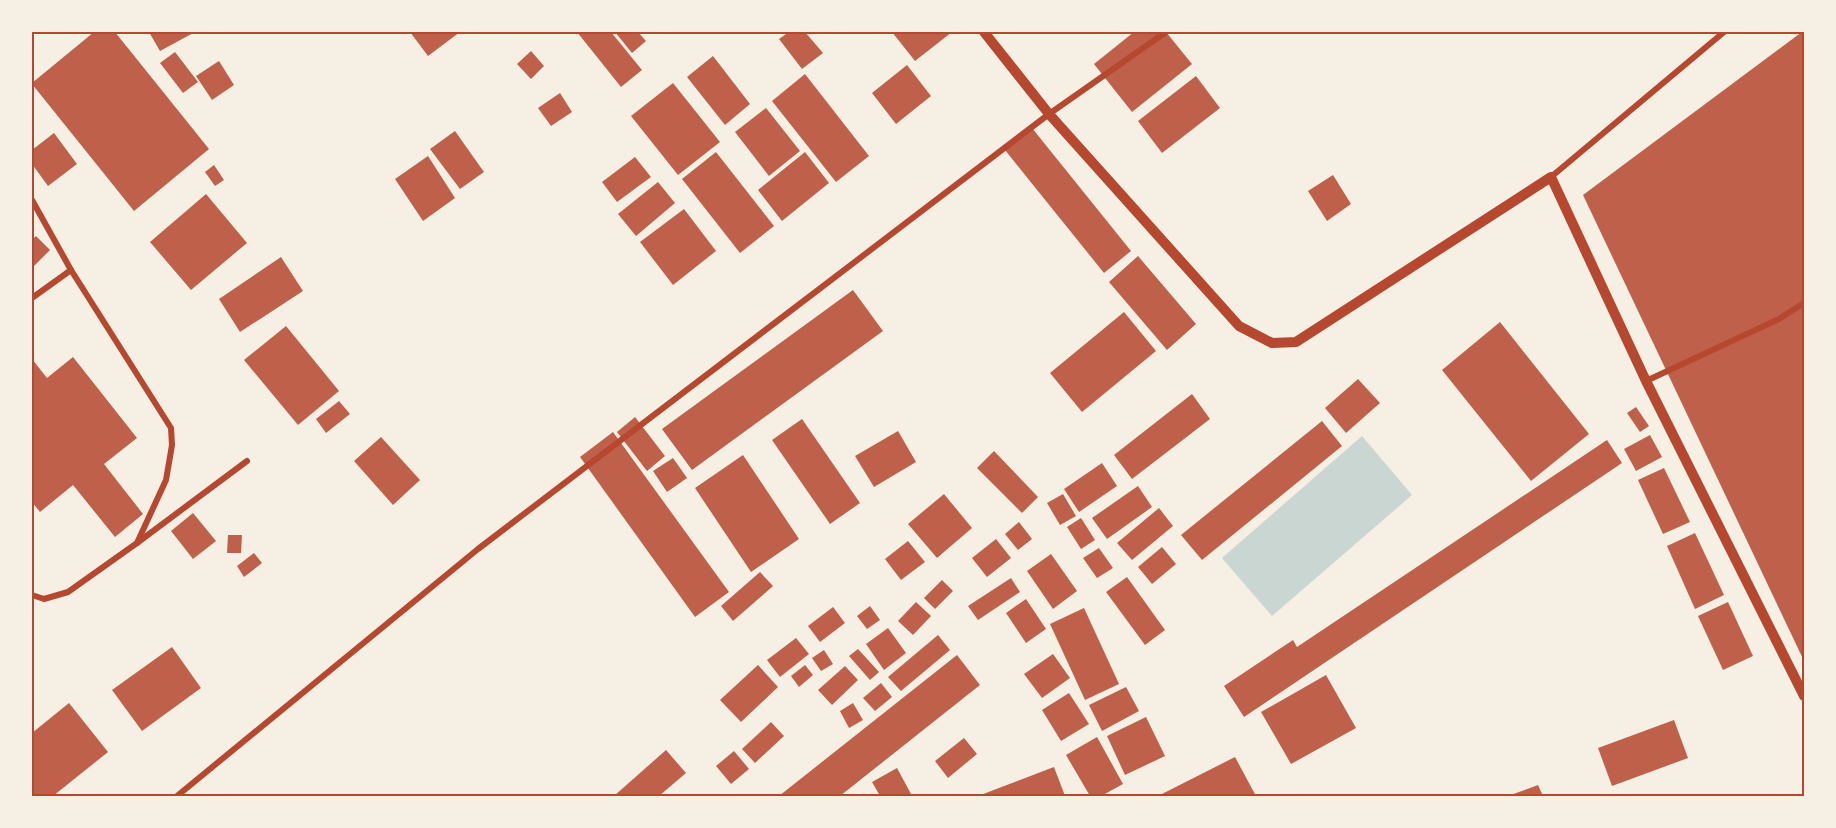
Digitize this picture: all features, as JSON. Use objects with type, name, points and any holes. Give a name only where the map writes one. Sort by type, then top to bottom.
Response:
[{"type":"street","points":[[984,32],[1049,114],[1239,326],[1272,343],[1296,342],[1551,177],[1724,32]]},
{"type":"street","points":[[177,796],[478,549],[1049,114],[1166,32]]},
{"type":"street","points":[[1551,177],[1646,381],[1804,696]]},
{"type":"street","points":[[32,200],[71,270],[171,428],[172,445],[166,480],[137,543]]},
{"type":"street","points":[[32,298],[71,270]]},
{"type":"street","points":[[1646,381],[1779,319],[1804,303]]},
{"type":"street","points":[[32,595],[44,598],[68,592],[247,461]]},
{"type":"shaded area","points":[[1362,436],[1412,495],[1272,616],[1222,558]]},
{"type":"building","points":[[94,32],[115,32],[209,149],[134,211],[32,84]]},
{"type":"building","points":[[149,32],[195,32],[160,51]]},
{"type":"building","points":[[410,32],[460,32],[428,56]]},
{"type":"building","points":[[577,32],[611,32],[642,70],[621,87]]},
{"type":"building","points":[[615,32],[638,32],[646,41],[632,53]]},
{"type":"building","points":[[789,32],[805,32],[823,53],[802,69],[779,39]]},
{"type":"building","points":[[892,32],[952,32],[915,61]]},
{"type":"building","points":[[1134,32],[1166,32],[1192,64],[1132,112],[1094,64]]},
{"type":"building","points":[[1804,32],[1804,661],[1583,195]]},
{"type":"building","points":[[531,51],[544,66],[531,79],[517,64]]},
{"type":"building","points":[[175,52],[198,82],[183,93],[160,63]]},
{"type":"building","points":[[713,56],[750,104],[725,125],[687,77]]},
{"type":"building","points":[[219,61],[234,85],[212,100],[196,76]]},
{"type":"building","points":[[907,65],[931,96],[896,124],[872,93]]},
{"type":"building","points":[[805,74],[869,156],[836,182],[772,101]]},
{"type":"building","points":[[1196,76],[1220,108],[1162,153],[1138,121]]},
{"type":"building","points":[[673,83],[720,142],[678,175],[631,116]]},
{"type":"building","points":[[560,93],[572,112],[551,126],[538,108]]},
{"type":"building","points":[[766,108],[800,151],[769,176],[735,132]]},
{"type":"building","points":[[1032,128],[1131,251],[1104,273],[1005,150]]},
{"type":"building","points":[[455,131],[484,172],[460,189],[430,149]]},
{"type":"building","points":[[54,133],[77,164],[48,186],[32,164],[32,150]]},
{"type":"building","points":[[716,152],[774,226],[740,253],[682,179]]},
{"type":"building","points":[[805,152],[829,183],[782,221],[758,190]]},
{"type":"building","points":[[428,156],[455,198],[423,221],[395,179]]},
{"type":"building","points":[[635,157],[651,177],[617,202],[602,182]]},
{"type":"building","points":[[214,165],[224,180],[215,186],[205,172]]},
{"type":"building","points":[[1333,175],[1351,204],[1327,221],[1308,191]]},
{"type":"building","points":[[658,182],[675,203],[636,236],[618,214]]},
{"type":"building","points":[[206,194],[247,243],[191,290],[150,242]]},
{"type":"building","points":[[684,209],[716,251],[673,285],[640,242]]},
{"type":"building","points":[[36,236],[50,250],[32,268],[32,240]]},
{"type":"building","points":[[1138,256],[1196,324],[1167,350],[1109,282]]},
{"type":"building","points":[[281,257],[303,291],[240,332],[219,299]]},
{"type":"building","points":[[853,290],[883,331],[692,470],[662,429]]},
{"type":"building","points":[[1124,312],[1156,351],[1082,412],[1050,373]]},
{"type":"building","points":[[1500,322],[1589,434],[1531,481],[1442,370]]},
{"type":"building","points":[[286,326],[339,391],[298,425],[244,360]]},
{"type":"building","points":[[73,357],[137,438],[104,464],[143,514],[115,537],[73,485],[40,512],[32,502],[32,359],[47,378]]},
{"type":"building","points":[[1358,379],[1380,403],[1346,433],[1325,408]]},
{"type":"building","points":[[1192,394],[1210,419],[1132,479],[1114,455]]},
{"type":"building","points":[[339,401],[350,414],[326,433],[316,419]]},
{"type":"building","points":[[1636,407],[1649,426],[1640,432],[1627,413]]},
{"type":"building","points":[[635,417],[665,456],[647,471],[617,432]]},
{"type":"building","points":[[802,419],[860,503],[830,524],[772,440]]},
{"type":"building","points":[[1322,421],[1342,446],[1202,560],[1181,535]]},
{"type":"building","points":[[898,431],[916,462],[874,487],[855,456]]},
{"type":"building","points":[[613,432],[729,592],[695,617],[580,457]]},
{"type":"building","points":[[1650,435],[1662,457],[1636,471],[1624,449]]},
{"type":"building","points":[[381,437],[420,480],[393,505],[354,461]]},
{"type":"building","points":[[1607,440],[1622,463],[1244,717],[1224,686],[1293,640],[1297,647]]},
{"type":"building","points":[[994,451],[1038,497],[1022,513],[977,468]]},
{"type":"building","points":[[743,455],[799,539],[751,572],[695,488]]},
{"type":"building","points":[[673,458],[687,478],[667,492],[653,471]]},
{"type":"building","points":[[1102,463],[1117,486],[1079,512],[1064,489]]},
{"type":"building","points":[[1664,468],[1690,522],[1663,534],[1638,480]]},
{"type":"building","points":[[1138,486],[1152,507],[1107,539],[1092,518]]},
{"type":"building","points":[[944,494],[972,528],[937,558],[908,524]]},
{"type":"building","points":[[1063,494],[1076,516],[1060,525],[1047,503]]},
{"type":"building","points":[[1159,508],[1173,526],[1132,560],[1117,543]]},
{"type":"building","points":[[193,513],[216,541],[193,559],[171,531]]},
{"type":"building","points":[[1081,518],[1095,540],[1081,549],[1067,527]]},
{"type":"building","points":[[1019,522],[1032,539],[1018,550],[1005,534]]},
{"type":"building","points":[[1695,533],[1724,595],[1695,609],[1667,546]]},
{"type":"building","points":[[228,535],[242,535],[241,553],[227,553]]},
{"type":"building","points":[[996,539],[1011,558],[987,577],[972,558]]},
{"type":"building","points":[[908,541],[925,562],[901,580],[885,559]]},
{"type":"building","points":[[1162,547],[1176,564],[1152,584],[1138,567]]},
{"type":"building","points":[[1099,548],[1113,568],[1097,578],[1083,558]]},
{"type":"building","points":[[254,553],[262,563],[244,577],[237,566]]},
{"type":"building","points":[[1051,554],[1077,591],[1053,609],[1027,571]]},
{"type":"building","points":[[760,572],[773,586],[733,621],[721,606]]},
{"type":"building","points":[[1127,577],[1165,630],[1145,645],[1106,592]]},
{"type":"building","points":[[1011,578],[1020,592],[978,620],[968,606]]},
{"type":"building","points":[[942,580],[953,591],[935,609],[924,598]]},
{"type":"building","points":[[1026,599],[1046,629],[1026,643],[1006,613]]},
{"type":"building","points":[[916,602],[931,616],[913,635],[898,621]]},
{"type":"building","points":[[1728,602],[1753,656],[1723,670],[1698,616]]},
{"type":"building","points":[[870,606],[880,620],[867,629],[857,616]]},
{"type":"building","points":[[833,607],[845,623],[820,642],[808,626]]},
{"type":"building","points":[[1084,608],[1119,684],[1085,700],[1050,624]]},
{"type":"building","points":[[888,628],[906,653],[884,670],[866,644]]},
{"type":"building","points":[[938,635],[950,650],[901,691],[888,677]]},
{"type":"building","points":[[796,638],[809,654],[780,677],[767,660]]},
{"type":"building","points":[[172,647],[201,688],[142,731],[112,690]]},
{"type":"building","points":[[858,649],[879,672],[870,680],[849,656]]},
{"type":"building","points":[[824,650],[833,664],[821,671],[812,658]]},
{"type":"building","points":[[1053,654],[1070,678],[1042,698],[1024,674]]},
{"type":"building","points":[[957,655],[980,685],[840,796],[779,796]]},
{"type":"building","points":[[758,665],[778,687],[741,722],[720,700]]},
{"type":"building","points":[[805,665],[813,675],[799,687],[791,676]]},
{"type":"building","points":[[845,666],[858,680],[832,705],[818,690]]},
{"type":"building","points":[[1326,675],[1356,728],[1291,764],[1261,712]]},
{"type":"building","points":[[881,683],[892,697],[875,711],[863,698]]},
{"type":"building","points":[[1126,687],[1139,711],[1102,731],[1089,705]]},
{"type":"building","points":[[1069,693],[1089,724],[1061,741],[1042,710]]},
{"type":"building","points":[[69,703],[108,752],[53,796],[33,796],[32,733]]},
{"type":"building","points":[[853,703],[863,720],[849,728],[840,711]]},
{"type":"building","points":[[1146,717],[1165,756],[1125,775],[1107,736]]},
{"type":"building","points":[[1674,720],[1688,758],[1612,786],[1598,748]]},
{"type":"building","points":[[771,722],[784,736],[755,763],[742,749]]},
{"type":"building","points":[[1097,737],[1123,784],[1101,796],[1090,796],[1066,755]]},
{"type":"building","points":[[964,738],[977,754],[948,778],[935,761]]},
{"type":"building","points":[[666,750],[686,773],[659,796],[614,796]]},
{"type":"building","points":[[734,751],[749,769],[731,784],[716,766]]},
{"type":"building","points":[[1235,757],[1256,796],[1158,796]]},
{"type":"building","points":[[1054,767],[1065,796],[978,796]]},
{"type":"building","points":[[897,768],[911,794],[880,796],[872,782]]},
{"type":"building","points":[[1538,785],[1543,796],[1508,796]]}]
